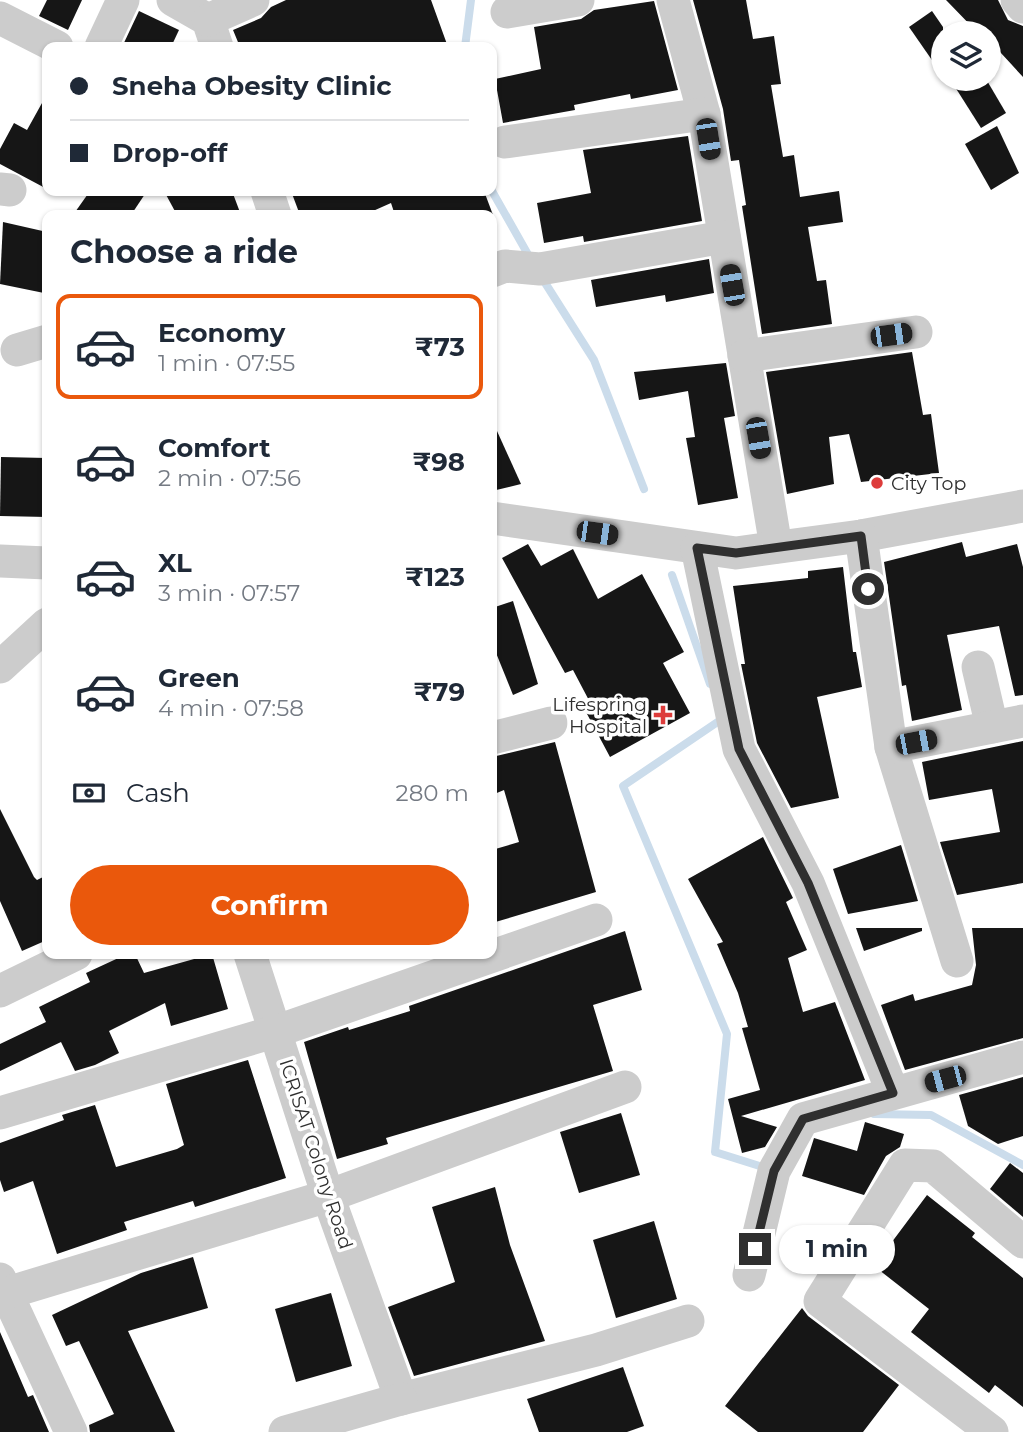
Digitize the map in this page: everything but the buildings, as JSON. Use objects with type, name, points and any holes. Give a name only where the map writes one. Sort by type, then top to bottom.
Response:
[{"type":"street","points":[[103,42],[123,0]]},
{"type":"street","points":[[173,0],[212,34],[253,0]]},
{"type":"street","points":[[506,12],[578,0]]},
{"type":"street","points":[[673,0],[704,114],[776,547]]},
{"type":"street","points":[[1017,0],[1023,7]]},
{"type":"street","points":[[0,18],[48,42]]},
{"type":"street","points":[[505,142],[704,114]]},
{"type":"street","points":[[498,268],[540,269],[724,237]]},
{"type":"street","points":[[744,356],[916,332]]},
{"type":"street","points":[[497,519],[736,553],[861,536],[1023,506]]},
{"type":"street","points":[[861,536],[891,747],[957,961]]},
{"type":"street","points":[[697,548],[739,749],[808,883],[893,1093]]},
{"type":"street","points":[[0,561],[42,563]]},
{"type":"street","points":[[0,667],[42,629]]},
{"type":"street","points":[[891,747],[1008,724],[978,667]]},
{"type":"street","points":[[497,732],[551,723]]},
{"type":"street","points":[[497,954],[596,920]]},
{"type":"street","points":[[3,981],[62,959]]},
{"type":"street","name":"ICRISAT Colony Road","points":[[252,959],[328,1196],[401,1399]]},
{"type":"street","points":[[0,1113],[277,1031],[484,959]]},
{"type":"street","points":[[749,1275],[774,1171],[803,1119],[1023,1057]]},
{"type":"street","points":[[71,1432],[3,1286],[328,1196],[625,1087]]},
{"type":"street","points":[[992,1432],[820,1301],[905,1165],[933,1166],[1023,1241]]},
{"type":"street","points":[[285,1432],[401,1399],[596,1350],[688,1321]]},
{"type":"waterway","points":[[466,42],[471,0]]},
{"type":"waterway","points":[[495,196],[530,258]]},
{"type":"waterway","points":[[542,278],[594,360],[644,489]]},
{"type":"waterway","points":[[672,575],[710,684]]},
{"type":"waterway","points":[[722,719],[623,786],[727,1034],[715,1152],[769,1169]]},
{"type":"waterway","points":[[874,1114],[931,1115],[1023,1165]]},
{"type":"place","name":"City Top","points":[[877,483]]},
{"type":"place","name":"Lifespring Hospital","points":[[663,715]]},
{"type":"route","points":[[755,1249],[774,1171],[803,1119],[893,1093],[808,883],[739,749],[697,548],[736,553],[861,536],[868,589]]}]
